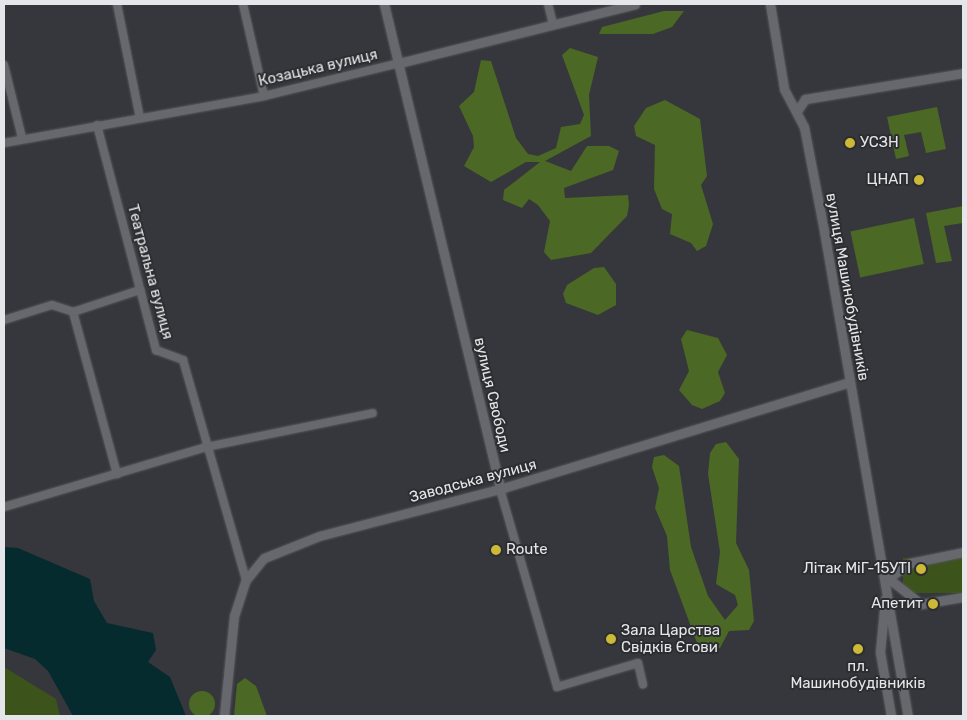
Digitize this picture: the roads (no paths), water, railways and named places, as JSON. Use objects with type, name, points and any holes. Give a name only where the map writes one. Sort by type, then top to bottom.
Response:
[{"type":"street","points":[[117,4],[140,118]]},
{"type":"street","points":[[243,4],[264,96]]},
{"type":"street","name":"вулиця Свободи","points":[[384,4],[500,489],[557,687],[638,664],[643,684]]},
{"type":"street","points":[[548,4],[553,24]]},
{"type":"street","name":"Козацька вулиця","points":[[4,143],[22,138],[264,96],[635,4]]},
{"type":"street","name":"вулиця Машинобудівників","points":[[770,4],[784,89],[797,111],[806,137],[850,382],[888,578],[894,648],[908,716]]},
{"type":"street","points":[[4,64],[22,138]]},
{"type":"street","points":[[797,111],[805,99],[963,73]]},
{"type":"street","name":"Театральна вулиця","points":[[97,125],[156,350],[183,360],[206,446],[246,580]]},
{"type":"street","points":[[4,320],[52,305],[73,312],[140,290]]},
{"type":"street","points":[[73,312],[117,474]]},
{"type":"street","name":"Заводська вулиця","points":[[224,716],[234,616],[246,580],[264,558],[286,547],[500,489],[850,382]]},
{"type":"street","points":[[4,506],[206,446],[373,413]]},
{"type":"street","points":[[963,552],[910,563],[888,578],[921,604],[963,597]]},
{"type":"street","name":"вулиця Машинобудівників","points":[[888,578],[880,652],[891,716]]},
{"type":"water","points":[[4,547],[18,548],[90,579],[94,601],[107,623],[153,633],[156,650],[148,662],[170,677],[186,716],[73,716],[48,671],[35,659],[4,648]]},
{"type":"place","name":"УСЗН","points":[[850,143]]},
{"type":"place","name":"ЦНАП","points":[[919,180]]},
{"type":"place","name":"Route","points":[[496,550]]},
{"type":"place","name":"Літак МіГ-15УТІ","points":[[921,569]]},
{"type":"place","name":"Апетит","points":[[933,604]]},
{"type":"place","name":"Зала Царства Свідків Єгови","points":[[611,639]]},
{"type":"place","name":"пл. Машинобудівників","points":[[858,649]]}]
